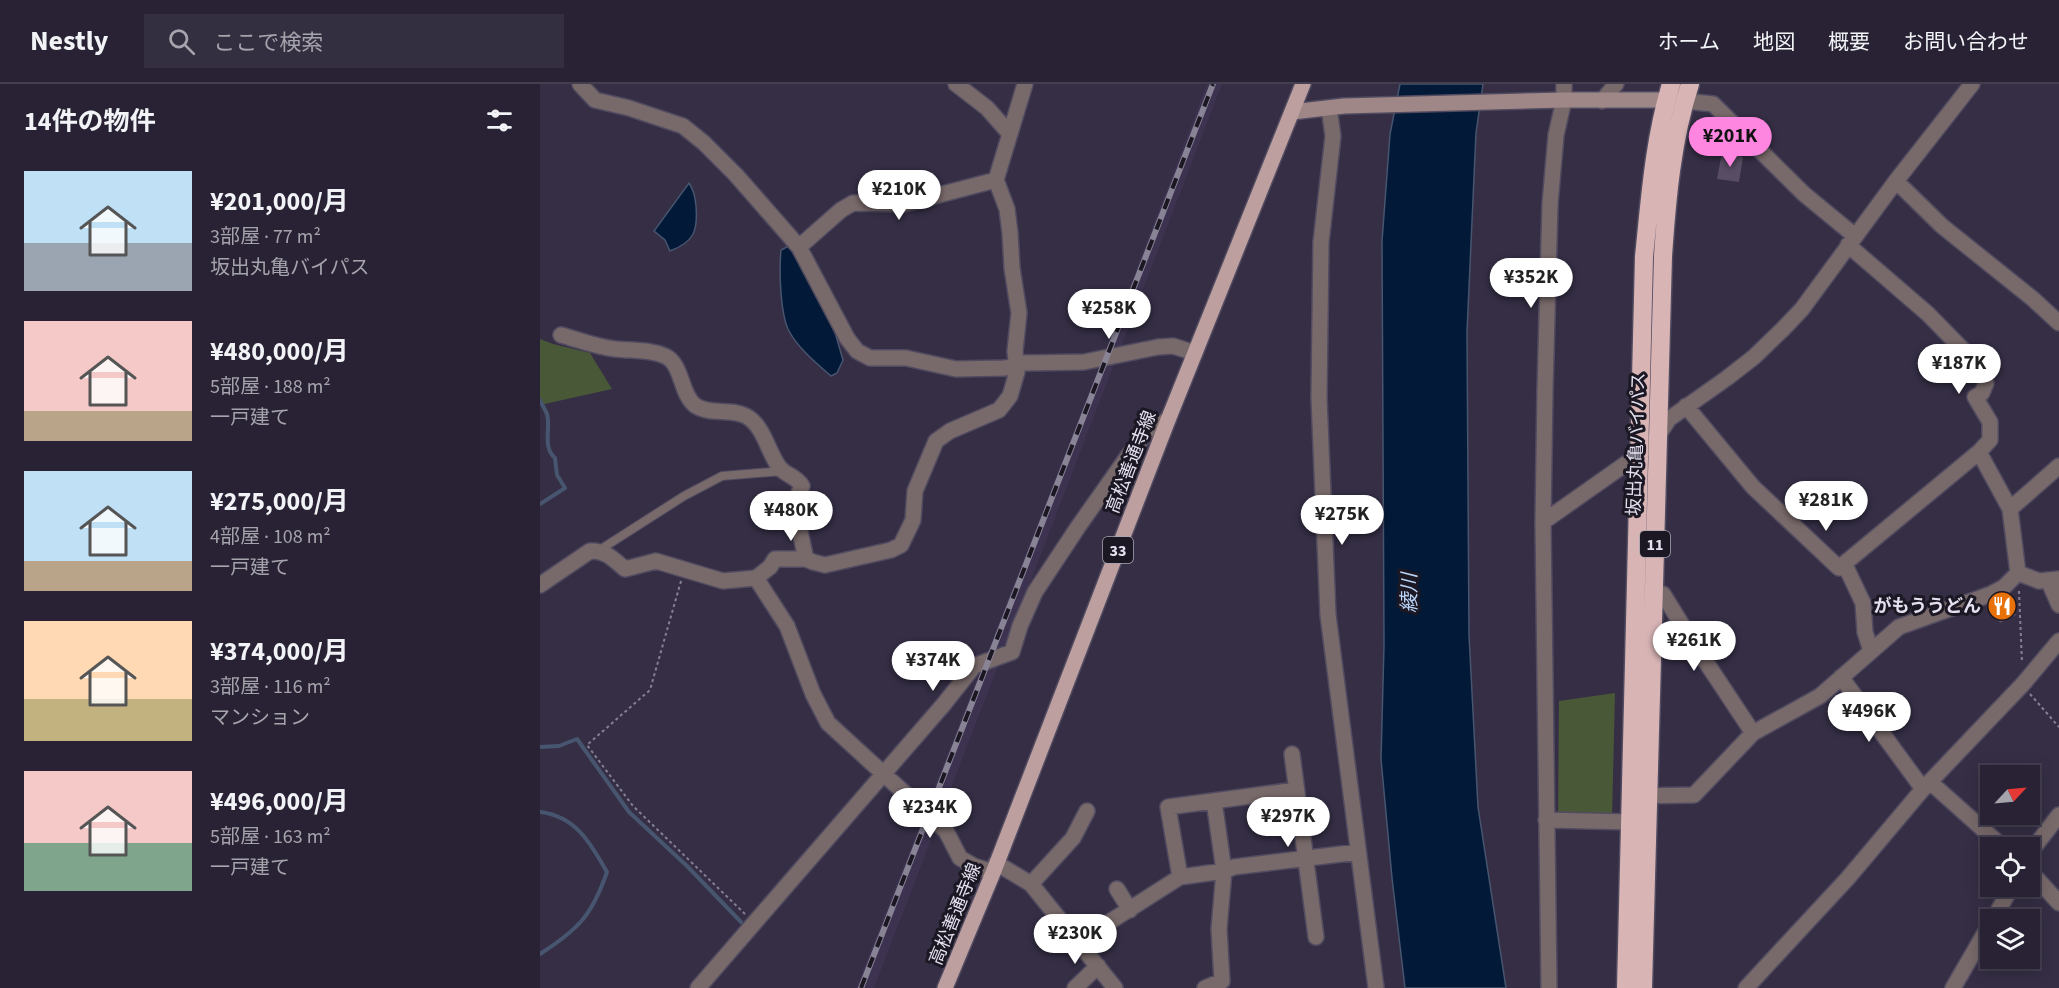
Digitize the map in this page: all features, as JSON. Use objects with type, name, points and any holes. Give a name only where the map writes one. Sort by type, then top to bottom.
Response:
[{"type":"highway","name":"坂出丸亀バイパス","points":[[1643,988],[1640,796],[1644,257],[1652,177],[1668,92]]},
{"type":"highway","name":"坂出丸亀バイパス","points":[[1626,988],[1631,822],[1640,796],[1663,256],[1668,195],[1688,93]]},
{"type":"main road","name":"高松善通寺線","points":[[945,988],[995,868],[1168,420],[1303,84]]},
{"type":"main road","points":[[1292,112],[1336,107],[1602,100],[1668,92],[1688,93]]},
{"type":"street","points":[[579,84],[595,100],[629,108],[683,126],[704,143],[736,175],[799,247],[847,338],[857,351],[870,358],[906,358],[956,369],[1005,368],[1024,363],[1084,362],[1166,346],[1185,348],[1195,353]]},
{"type":"street","points":[[956,84],[987,108],[1010,134]]},
{"type":"street","points":[[540,585],[590,551],[598,550],[604,552],[625,569],[656,561],[723,580],[756,578],[770,567],[775,559],[806,559],[825,565],[891,550],[901,545],[913,520],[915,491],[936,441],[950,431],[999,410],[1010,396],[1017,372],[1015,351],[1019,313],[1007,209],[996,180],[1024,84]]},
{"type":"street","points":[[1549,988],[1543,522],[1550,204],[1558,100],[1564,84]]},
{"type":"street","points":[[1602,100],[1616,84]]},
{"type":"street","points":[[1543,522],[1641,453],[1657,437],[1669,419],[1754,357],[1783,329],[1802,309],[1896,181],[1972,84]]},
{"type":"street","points":[[1686,406],[1753,487],[1839,568],[1979,452],[1990,440],[1990,422],[1975,397],[1982,393],[1986,383],[1974,361],[1713,104],[1688,93]]},
{"type":"street","points":[[1336,107],[1321,242],[1319,398],[1328,615],[1376,988]]},
{"type":"street","points":[[799,247],[841,210],[854,203],[904,204],[996,180]]},
{"type":"street","points":[[1896,181],[1942,226],[2033,299],[2059,323]]},
{"type":"street","points":[[561,335],[597,346],[657,353],[669,358],[694,405],[702,409],[746,416],[755,423],[781,468],[798,479],[802,486],[794,504],[806,559]]},
{"type":"street","points":[[698,988],[944,704],[974,666],[1012,652],[1020,626],[1035,592],[1078,527],[1150,428],[1168,420]]},
{"type":"street","points":[[1979,452],[2010,509],[2018,573]]},
{"type":"street","points":[[2010,509],[2059,466]]},
{"type":"street","points":[[1845,565],[1863,603],[1865,632],[1871,651]]},
{"type":"street","points":[[1640,796],[1694,795],[1753,733],[1820,696],[1899,627],[1991,594],[2004,587],[2018,573]]},
{"type":"street","points":[[2018,573],[2039,581],[2054,579],[2059,605]]},
{"type":"street","points":[[756,578],[786,626],[813,694],[828,723],[946,831],[960,858],[974,866],[995,868],[1031,884],[1115,988]]},
{"type":"street","points":[[1664,594],[1753,733]]},
{"type":"street","points":[[1746,988],[1848,878],[1926,785],[2023,684],[2059,641]]},
{"type":"street","points":[[1841,677],[1926,785],[1990,837]]},
{"type":"street","points":[[1292,754],[1316,937]]},
{"type":"street","points":[[1180,877],[1168,807],[1296,790]]},
{"type":"street","points":[[1205,988],[1222,981],[1219,929],[1224,871],[1214,801]]},
{"type":"street","points":[[1031,884],[1073,847],[1087,811]]},
{"type":"street","points":[[2040,840],[2059,815]]},
{"type":"street","points":[[1546,820],[1631,822]]},
{"type":"street","points":[[1078,942],[1180,877],[1224,871],[1234,867],[1358,852]]},
{"type":"street","points":[[2040,882],[2059,902]]},
{"type":"street","points":[[1117,890],[1130,910]]},
{"type":"street","points":[[1953,988],[1980,941]]},
{"type":"street","points":[[1075,988],[1098,966]]},
{"type":"lane","points":[[598,550],[684,496],[722,476],[785,471]]},
{"type":"path","points":[[684,569],[650,690],[587,745],[633,806],[754,922]]},
{"type":"path","points":[[2018,573],[2023,684],[2059,727]]},
{"type":"shaded area","points":[[1207,84],[1222,84],[874,988],[856,988],[1102,359]]},
{"type":"green space","points":[[540,339],[590,353],[612,389],[540,405]]},
{"type":"green space","points":[[1615,693],[1612,818],[1558,816],[1559,701]]},
{"type":"water","name":"綾川","points":[[1400,84],[1483,84],[1476,133],[1467,332],[1469,635],[1478,807],[1506,988],[1405,988],[1392,878],[1381,759],[1384,645],[1382,241],[1390,134]]},
{"type":"water","points":[[689,183],[696,203],[695,229],[684,244],[670,251],[665,240],[654,231]]},
{"type":"water","points":[[789,246],[813,282],[834,329],[843,360],[837,373],[831,376],[802,349],[786,323],[781,291],[780,258],[781,250]]},
{"type":"building","points":[[1722,152],[1743,157],[1739,182],[1717,179]]},
{"type":"building","name":"がもううどん","points":[[2007,596],[2016,615],[2000,623],[1991,604]]},
{"type":"waterway","points":[[540,400],[548,419],[549,448],[555,458],[557,475],[565,488],[540,504]]},
{"type":"waterway","points":[[540,747],[559,746],[577,739],[629,812],[687,866],[741,922]]},
{"type":"waterway","points":[[540,812],[553,815],[573,825],[595,851],[607,872],[596,899],[582,920],[565,937],[540,954]]},
{"type":"railway","points":[[861,988],[1213,84]]},
{"type":"place","name":"がもううどん","points":[[2002,606]]}]
